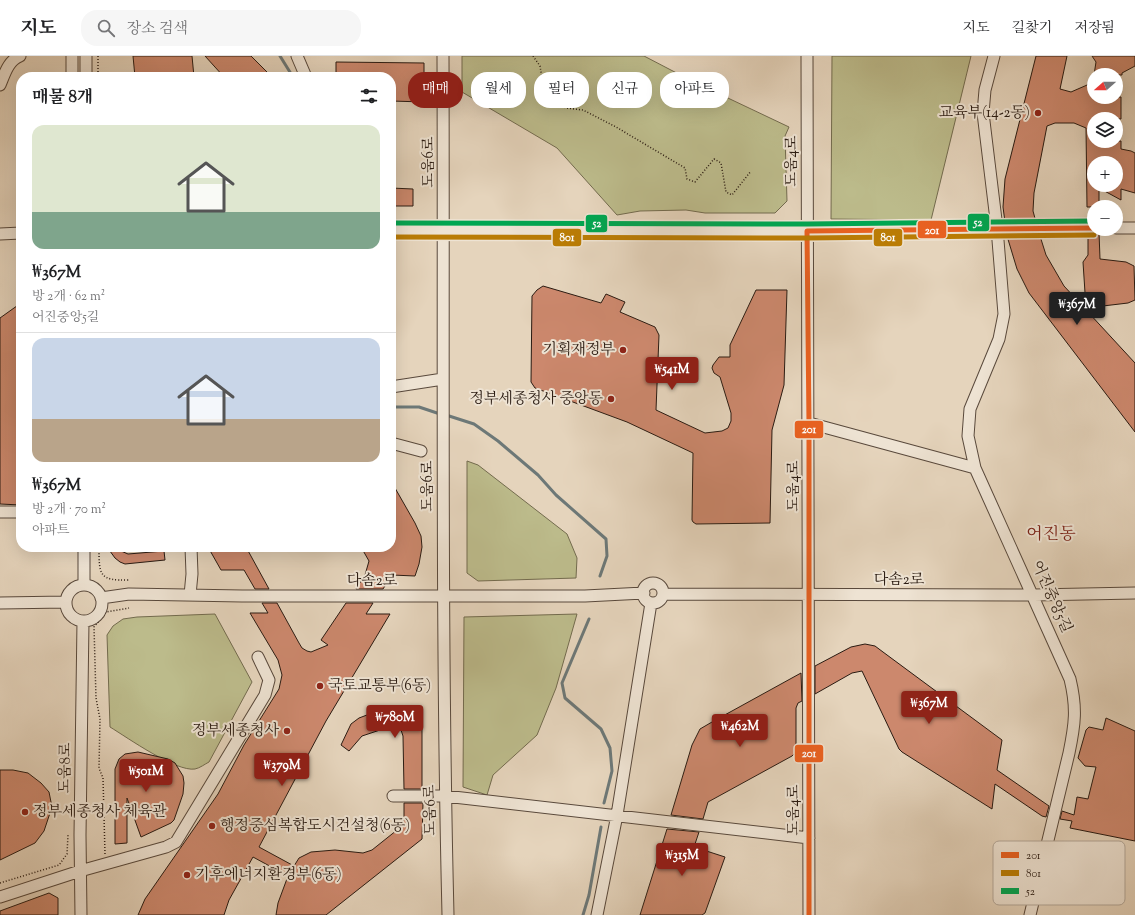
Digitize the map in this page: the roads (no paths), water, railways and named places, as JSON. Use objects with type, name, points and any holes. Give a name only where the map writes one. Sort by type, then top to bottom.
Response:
[{"type":"street","points":[[0,85],[6,68],[11,62],[20,56]]},
{"type":"street","points":[[72,56],[72,72]]},
{"type":"street","points":[[86,56],[86,72]]},
{"type":"street","points":[[297,56],[304,72]]},
{"type":"street","name":"도움6로","points":[[443,56],[443,596],[448,915]]},
{"type":"street","name":"도움4로","points":[[808,56],[807,231],[809,423],[809,915]]},
{"type":"street","name":"어진중앙5길","points":[[994,56],[985,90],[983,113],[997,228],[1004,314],[999,339],[970,409],[968,436],[975,468],[1034,595],[1070,679],[1074,697],[1075,713],[1069,753],[1048,841]]},
{"type":"street","points":[[396,230],[807,231],[1087,228]]},
{"type":"street","points":[[1123,228],[1135,228]]},
{"type":"street","points":[[0,234],[16,233]]},
{"type":"street","points":[[396,386],[443,379]]},
{"type":"street","points":[[809,423],[975,468]]},
{"type":"street","points":[[396,444],[421,452]]},
{"type":"street","points":[[0,512],[16,512]]},
{"type":"street","points":[[84,552],[84,585]]},
{"type":"street","points":[[190,595],[192,574],[191,552]]},
{"type":"street","points":[[654,583],[662,588],[663,594],[658,602],[651,603],[646,599],[644,593],[646,587],[654,583]]},
{"type":"street","points":[[84,585],[89,586],[96,590],[101,598],[102,604],[98,614],[88,620],[78,620],[69,613],[66,602],[67,597],[74,588],[84,585]]},
{"type":"street","name":"다솜2로","points":[[101,598],[129,594],[585,596],[644,593]]},
{"type":"street","name":"다솜2로","points":[[663,594],[1034,595],[1135,593]]},
{"type":"street","points":[[0,603],[66,602]]},
{"type":"street","points":[[598,915],[617,816],[651,603]]},
{"type":"street","name":"도움8로","points":[[81,915],[80,871],[83,621]]},
{"type":"street","points":[[0,897],[80,871],[166,847],[176,842],[265,695],[269,680],[258,657]]},
{"type":"street","points":[[393,796],[445,796],[809,838]]},
{"type":"street","name":"어진중앙5길","points":[[1030,915],[1032,905]]},
{"type":"waterway","points":[[280,56],[290,72]]},
{"type":"waterway","points":[[396,407],[419,407],[440,414]]},
{"type":"waterway","points":[[446,415],[474,424],[498,441],[538,475],[556,495],[606,539],[607,556],[600,576]]},
{"type":"waterway","points":[[589,619],[562,683],[565,698],[601,729],[610,748],[612,771],[604,803]]},
{"type":"waterway","points":[[583,915],[589,895],[601,827]]},
{"type":"place","name":"교육부(14-2동)","points":[[1038,113]]},
{"type":"place","name":"기획재정부","points":[[623,350]]},
{"type":"place","name":"정부세종청사 중앙동","points":[[611,399]]},
{"type":"place","name":"국토교통부(6동)","points":[[320,686]]},
{"type":"place","name":"정부세종청사","points":[[287,731]]},
{"type":"place","name":"정부세종청사 체육관","points":[[25,812]]},
{"type":"place","name":"행정중심복합도시건설청(6동)","points":[[212,826]]},
{"type":"place","name":"기후에너지환경부(6동)","points":[[187,875]]},
{"type":"district","name":"어진동","points":[[1051,535]]}]
